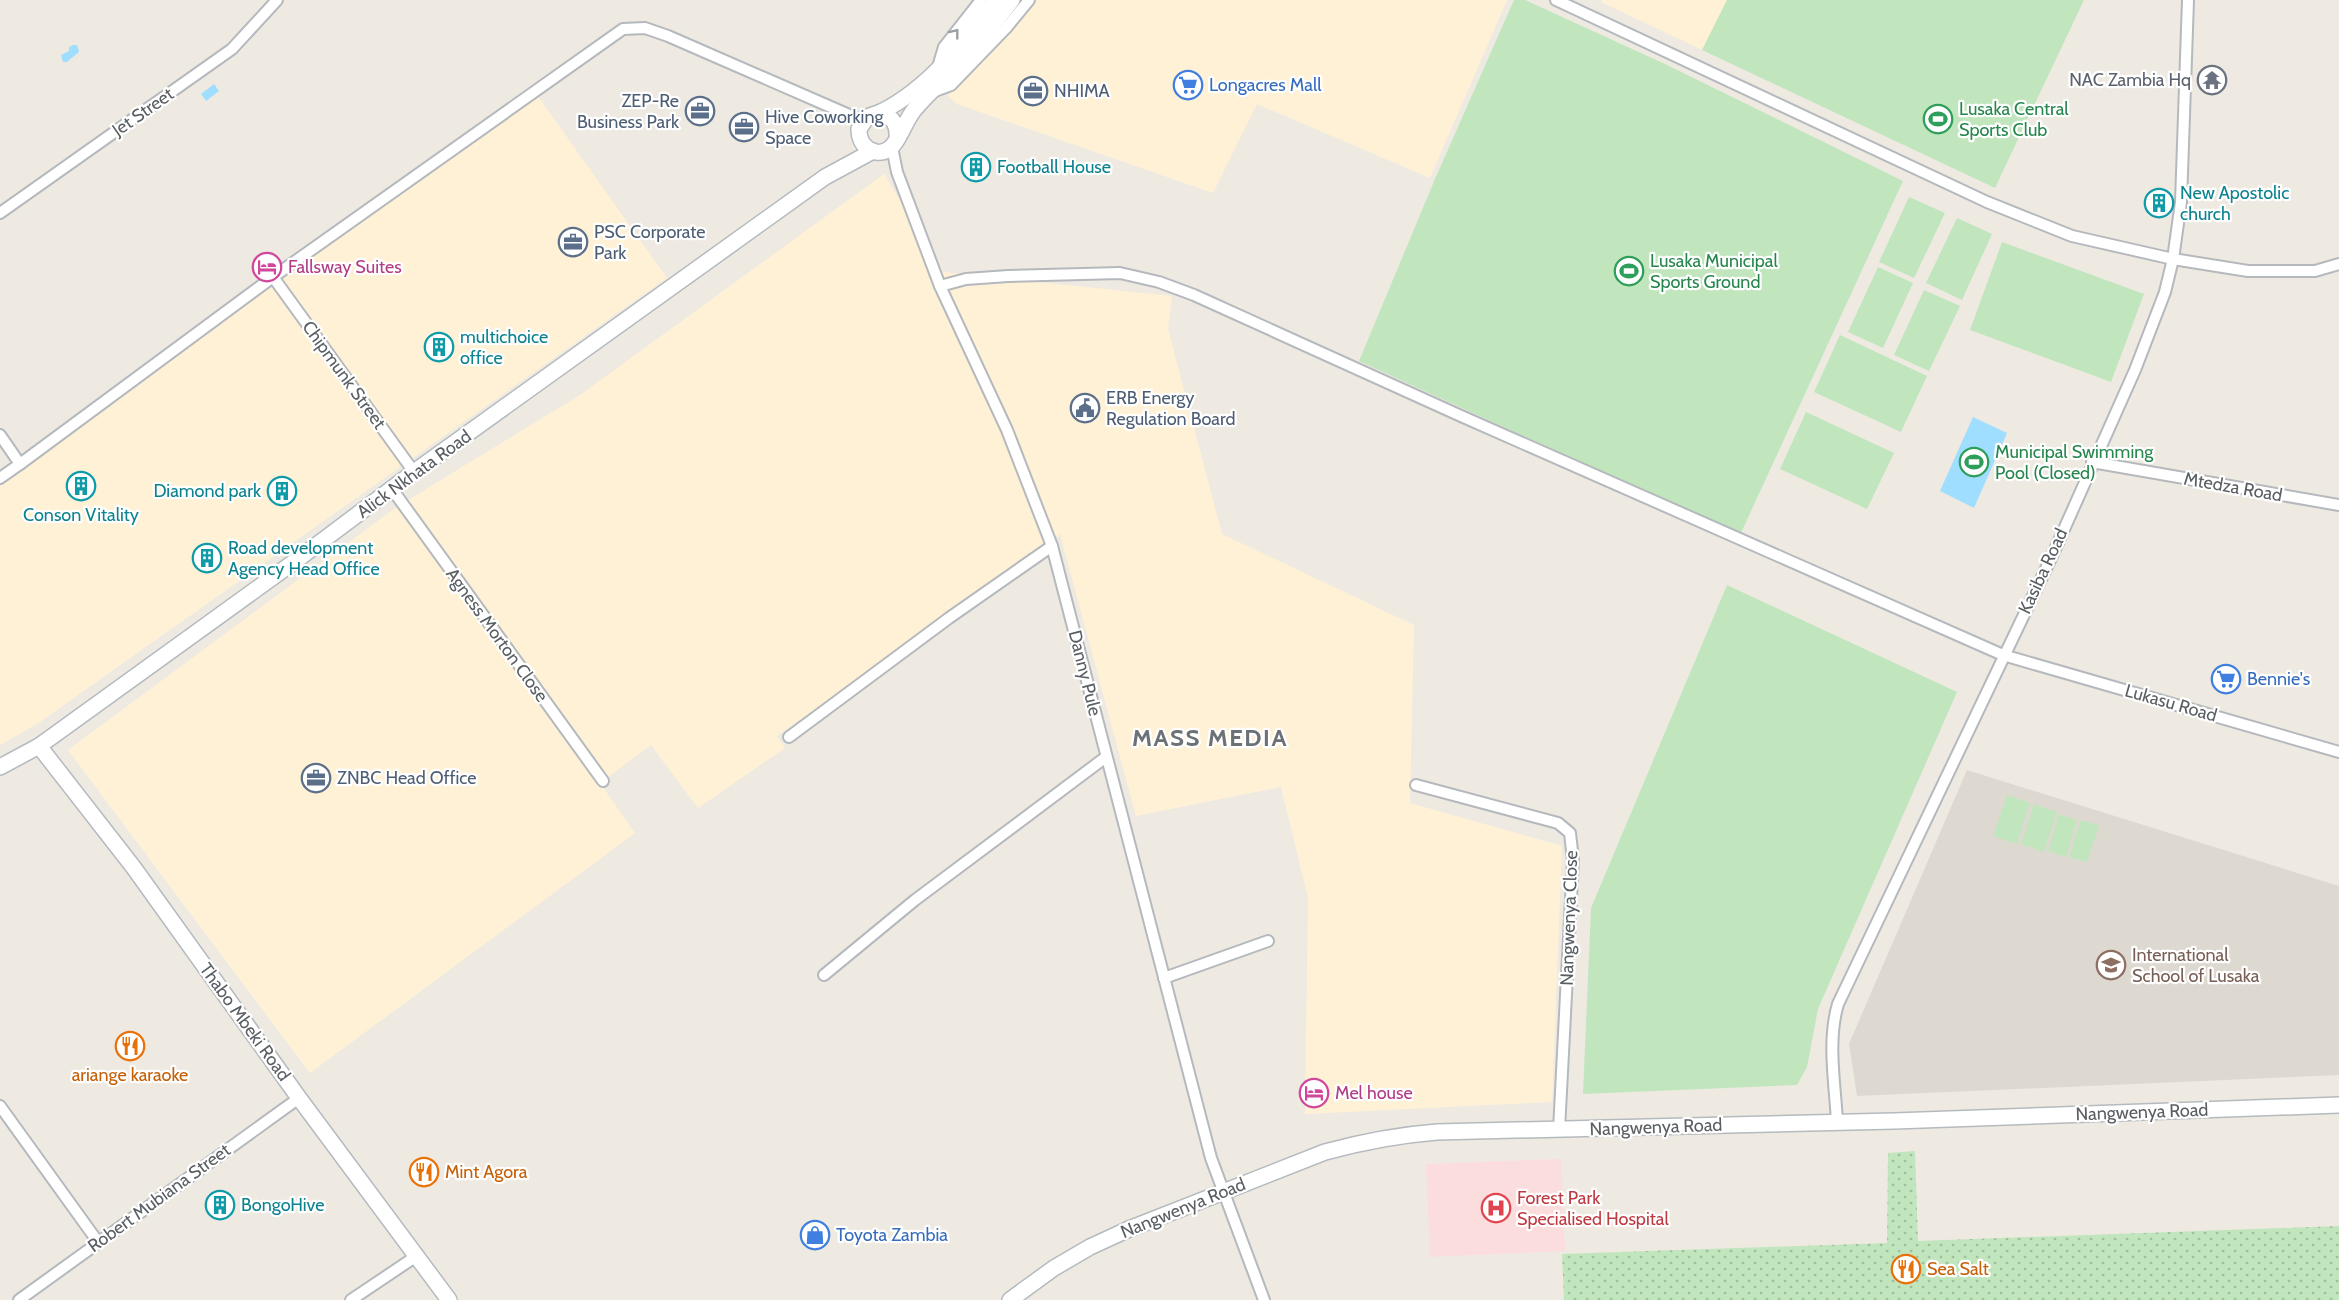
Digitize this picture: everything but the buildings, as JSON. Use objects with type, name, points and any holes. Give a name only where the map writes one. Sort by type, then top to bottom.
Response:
[{"type":"main road","points":[[996,0],[973,30],[924,84],[893,106],[871,114],[861,127],[864,146],[875,152],[885,151],[895,142],[906,119],[928,93],[969,53],[1012,0]]},
{"type":"main road","points":[[881,112],[890,116],[896,123],[895,142]]},
{"type":"main road","name":"Alick Nkhata Road","points":[[825,177],[847,155],[861,127]]},
{"type":"main road","name":"Alick Nkhata Road","points":[[0,767],[39,746],[414,472],[825,177],[875,152]]},
{"type":"main road","name":"Thabo Mbeki Road","points":[[39,746],[134,868],[299,1098],[449,1300]]},
{"type":"main road","name":"Nangwenya Road","points":[[1010,1300],[1054,1268],[1090,1247],[1129,1229],[1325,1152],[1380,1139],[1437,1132],[1837,1122],[2339,1105]]},
{"type":"street","name":"Jet Street","points":[[0,213],[232,50],[277,0]]},
{"type":"street","points":[[937,70],[944,47],[981,0]]},
{"type":"street","points":[[928,93],[951,85],[1006,28],[1029,0]]},
{"type":"street","points":[[1556,0],[1987,202],[2072,236],[2173,259],[2248,271],[2315,271],[2339,264]]},
{"type":"street","name":"Kasiba Road","points":[[1837,1122],[1832,1041],[1838,1004],[2053,554],[2151,332],[2165,292],[2173,259],[2181,202],[2188,0]]},
{"type":"street","points":[[0,478],[273,277],[623,29],[645,27],[660,33],[861,127]]},
{"type":"street","name":"Danny Pule","points":[[895,142],[897,172],[940,286],[1007,430],[1052,546],[1211,1158],[1264,1300]]},
{"type":"street","name":"Danny Pule","points":[[875,152],[897,172]]},
{"type":"street","name":"Lukasu Road","points":[[940,286],[966,279],[1061,273],[1120,273],[1159,282],[1194,295],[1472,421],[2003,655],[2339,752]]},
{"type":"street","name":"Chipmunk Street","points":[[273,277],[414,472]]},
{"type":"street","points":[[0,435],[20,465]]},
{"type":"street","name":"Mtedza Road","points":[[2092,462],[2339,505]]},
{"type":"street","name":"Agness Morton Close","points":[[392,489],[603,782]]},
{"type":"street","points":[[789,736],[949,618],[1052,546]]},
{"type":"street","points":[[824,975],[915,900],[1106,757]]},
{"type":"street","name":"Nangwenya Close","points":[[1416,785],[1558,823],[1570,833],[1573,860],[1559,1130]]},
{"type":"street","points":[[1164,978],[1268,941]]},
{"type":"street","name":"Robert Mubiana Street","points":[[19,1300],[299,1098]]},
{"type":"street","points":[[0,1106],[98,1242]]},
{"type":"street","points":[[351,1300],[418,1256]]},
{"type":"shaded area","points":[[1017,0],[1507,0],[1430,178],[1257,104],[1213,193],[957,104],[948,96]]},
{"type":"shaded area","points":[[1602,0],[1727,0],[1702,50],[1601,2]]},
{"type":"shaded area","points":[[535,92],[667,278],[37,724],[0,745],[0,481]]},
{"type":"shaded area","points":[[884,174],[943,272],[1172,296],[1168,329],[1222,534],[1414,625],[1410,803],[1562,846],[1552,1102],[1305,1114],[1308,898],[1281,787],[1136,816],[1060,534],[777,736],[785,748],[698,808],[651,745],[600,783],[635,833],[310,1073],[68,750],[395,508],[580,395]]},
{"type":"shaded area","name":"International School of Lusaka","points":[[1967,770],[2339,886],[2339,1075],[1857,1096],[1849,1044]]},
{"type":"shaded area","name":"Forest Park Specialised Hospital","points":[[1561,1159],[1565,1251],[1430,1257],[1426,1164]]},
{"type":"green space","name":"Lusaka Municipal Sports Ground","points":[[1514,0],[1525,0],[1665,64],[1903,181],[1740,535],[1359,361],[1435,179]]},
{"type":"green space","name":"Lusaka Central Sports Club","points":[[1727,0],[2084,0],[1995,188],[1702,50]]},
{"type":"green space","points":[[1909,197],[1945,213],[1914,278],[1879,262]]},
{"type":"green space","points":[[1957,218],[1992,234],[1962,300],[1926,283]]},
{"type":"green space","points":[[2002,242],[2144,294],[2111,382],[1970,330]]},
{"type":"green space","points":[[1878,267],[1913,283],[1883,348],[1848,332]]},
{"type":"green space","points":[[1924,290],[1960,306],[1929,371],[1894,355]]},
{"type":"green space","points":[[1840,335],[1927,376],[1901,432],[1814,392]]},
{"type":"green space","points":[[1806,412],[1894,453],[1867,509],[1780,469]]},
{"type":"green space","points":[[1727,585],[1957,692],[1818,1009],[1807,1067],[1797,1085],[1583,1094],[1591,908]]},
{"type":"green space","points":[[2007,795],[2030,803],[2017,844],[1993,836]]},
{"type":"green space","points":[[2034,804],[2057,812],[2044,852],[2021,844]]},
{"type":"green space","points":[[2059,814],[2077,820],[2066,857],[2048,851]]},
{"type":"green space","points":[[2081,820],[2099,825],[2087,862],[2069,857]]},
{"type":"green space","points":[[1915,1151],[1918,1241],[2339,1226],[2339,1300],[1564,1300],[1562,1254],[1887,1243],[1888,1153]]},
{"type":"water","points":[[77,45],[79,52],[67,62],[63,62],[61,55],[69,51],[69,47]]},
{"type":"water","points":[[214,84],[219,91],[206,101],[201,94]]},
{"type":"water","name":"Municipal Swimming Pool (Closed)","points":[[1973,417],[2007,433],[1974,508],[1940,491]]},
{"type":"place","name":"NAC Zambia Hq","points":[[2212,80]]},
{"type":"place","name":"Longacres Mall","points":[[1188,85]]},
{"type":"place","name":"NHIMA","points":[[1033,91]]},
{"type":"place","name":"ZEP-Re Business Park","points":[[700,111]]},
{"type":"place","name":"Lusaka Central Sports Club","points":[[1938,119]]},
{"type":"place","name":"Hive Coworking Space","points":[[744,127]]},
{"type":"place","name":"Football House","points":[[976,167]]},
{"type":"place","name":"New Apostolic church","points":[[2159,203]]},
{"type":"place","name":"PSC Corporate Park","points":[[573,242]]},
{"type":"place","name":"Fallsway Suites","points":[[267,267]]},
{"type":"place","name":"Lusaka Municipal Sports Ground","points":[[1629,271]]},
{"type":"place","name":"multichoice office","points":[[439,347]]},
{"type":"place","name":"ERB Energy Regulation Board","points":[[1085,408]]},
{"type":"place","name":"Municipal Swimming Pool (Closed)","points":[[1974,462]]},
{"type":"place","name":"Conson Vitality","points":[[81,486]]},
{"type":"place","name":"Diamond park","points":[[282,491]]},
{"type":"place","name":"Road development Agency Head Office","points":[[207,558]]},
{"type":"place","name":"Bennie's","points":[[2226,679]]},
{"type":"place","name":"ZNBC Head Office","points":[[316,778]]},
{"type":"place","name":"International School of Lusaka","points":[[2111,965]]},
{"type":"place","name":"ariange karaoke","points":[[130,1046]]},
{"type":"place","name":"Mel house","points":[[1314,1093]]},
{"type":"place","name":"Mint Agora","points":[[424,1172]]},
{"type":"place","name":"BongoHive","points":[[220,1205]]},
{"type":"place","name":"Forest Park Specialised Hospital","points":[[1496,1208]]},
{"type":"place","name":"Toyota Zambia","points":[[815,1235]]},
{"type":"place","name":"Sea Salt","points":[[1906,1269]]},
{"type":"district","name":"MASS MEDIA","points":[[1210,738]]}]
